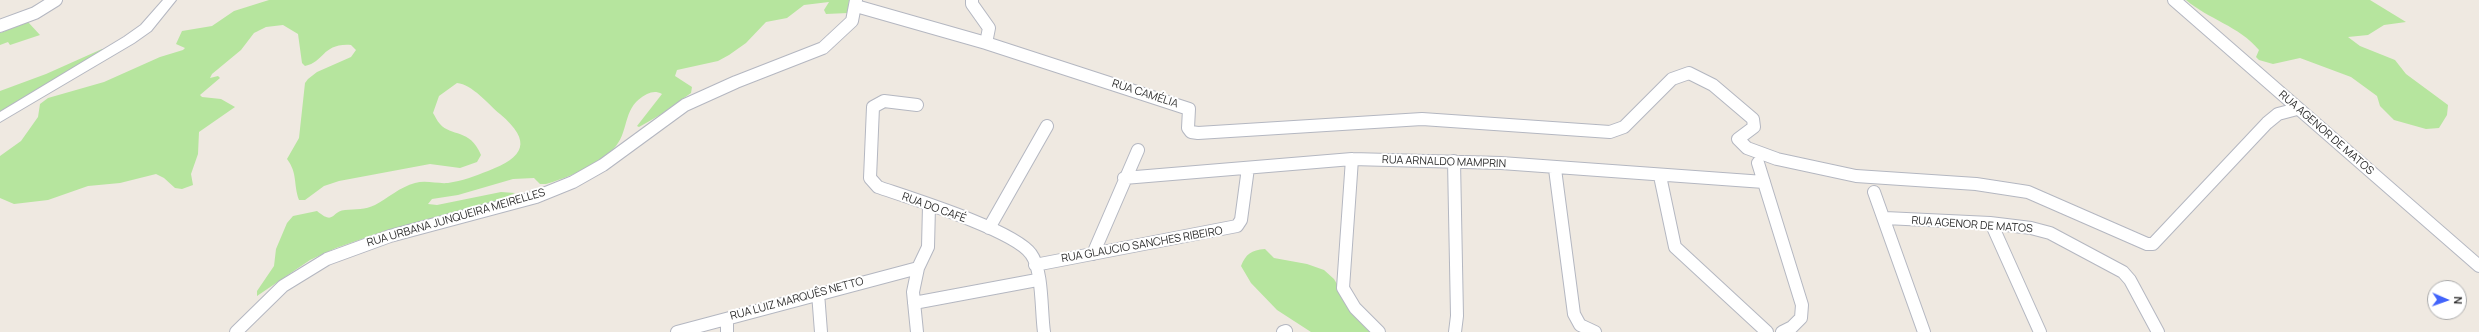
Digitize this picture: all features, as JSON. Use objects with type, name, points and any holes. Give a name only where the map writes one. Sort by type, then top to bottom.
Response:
[{"type":"street","points":[[0,26],[35,13],[56,0]]},
{"type":"street","points":[[0,118],[129,40],[146,28],[170,0]]},
{"type":"street","points":[[972,0],[972,4],[989,28],[986,43]]},
{"type":"street","name":"RUA AGENOR DE MATOS","points":[[2174,0],[2479,266]]},
{"type":"street","name":"RUA CAMÉLIA","points":[[856,3],[986,43],[1189,109],[1188,128],[1191,132],[1205,133],[1422,119],[1610,132],[1624,127],[1672,79],[1680,74],[1689,73],[1702,77],[1753,119],[1754,127],[1738,139],[1747,148],[1816,169],[1856,176],[1976,184],[2028,192],[2148,244],[2153,244],[2267,123],[2278,114],[2297,108]]},
{"type":"street","name":"RUA URBANA JUNQUEIRA MEIRELLES","points":[[236,332],[283,286],[327,259],[390,236],[536,197],[573,182],[603,165],[685,105],[736,82],[823,48],[839,35],[852,20],[856,3]]},
{"type":"street","name":"RUA DO CAFÉ","points":[[917,105],[884,101],[873,107],[870,178],[878,187],[990,228],[1020,243],[1030,253],[1035,265],[1044,332]]},
{"type":"street","points":[[990,228],[1047,126]]},
{"type":"street","points":[[1093,254],[1124,178],[1138,150]]},
{"type":"street","points":[[1352,159],[1343,288],[1355,308],[1379,332]]},
{"type":"street","name":"RUA ARNALDO MAMPRIN","points":[[1124,178],[1352,159],[1454,161],[1764,182]]},
{"type":"street","points":[[1454,161],[1455,332]]},
{"type":"street","points":[[1758,162],[1802,304],[1801,318],[1792,327],[1782,332]]},
{"type":"street","name":"RUA GLAUCIO SANCHES RIBEIRO","points":[[1035,265],[1223,231],[1237,226],[1241,220],[1248,168]]},
{"type":"street","points":[[1555,169],[1574,314],[1580,325],[1595,332]]},
{"type":"street","points":[[1660,176],[1675,247],[1767,332]]},
{"type":"street","points":[[1874,192],[1885,218],[1924,332]]},
{"type":"street","points":[[918,332],[913,292],[918,268],[923,261],[928,246],[929,206]]},
{"type":"street","name":"RUA AGENOR DE MATOS","points":[[1885,218],[2037,229],[2050,233],[2116,266],[2130,280],[2158,332]]},
{"type":"street","points":[[1992,225],[2040,332]]},
{"type":"street","name":"RUA LUIZ MARQUÊS NETTO","points":[[677,332],[727,325],[818,293],[918,268]]},
{"type":"street","points":[[914,303],[1037,280]]},
{"type":"street","points":[[818,293],[821,332]]},
{"type":"green space","points":[[269,0],[849,0],[848,13],[826,14],[824,10],[829,2],[804,5],[787,18],[766,22],[746,43],[718,61],[677,70],[675,76],[692,87],[691,93],[660,115],[639,127],[637,126],[662,94],[652,92],[639,99],[630,111],[623,132],[616,146],[601,159],[583,170],[546,184],[540,184],[534,178],[513,179],[458,195],[432,199],[428,204],[437,205],[501,192],[515,193],[490,204],[382,232],[336,248],[310,260],[257,296],[257,291],[274,266],[276,249],[287,223],[293,216],[317,211],[330,218],[341,211],[371,207],[399,190],[415,183],[448,183],[478,175],[500,166],[516,154],[520,148],[520,141],[517,133],[510,124],[474,91],[463,84],[457,83],[439,96],[433,113],[444,128],[466,137],[477,146],[481,155],[477,162],[460,168],[430,164],[339,181],[324,186],[305,200],[299,200],[293,169],[287,159],[299,138],[305,83],[317,72],[351,57],[356,50],[351,45],[334,47],[317,61],[305,66],[302,63],[298,34],[283,25],[266,27],[254,33],[241,50],[212,74],[210,78],[218,76],[220,78],[200,95],[202,97],[221,99],[235,107],[199,132],[198,154],[191,174],[193,185],[182,189],[175,188],[164,178],[156,174],[120,183],[88,186],[48,200],[14,204],[0,198],[0,156],[21,141],[38,117],[40,104],[48,98],[104,82],[160,57],[183,50],[185,48],[176,44],[182,31],[212,26],[234,11]]},
{"type":"green space","points":[[2186,0],[2370,0],[2406,22],[2384,25],[2368,35],[2348,37],[2360,46],[2395,60],[2406,74],[2448,105],[2447,115],[2439,128],[2426,129],[2394,120],[2380,106],[2377,96],[2351,77],[2300,58],[2273,64],[2259,60],[2256,57],[2259,50],[2251,42]]},
{"type":"green space","points":[[28,22],[40,35],[10,45],[8,42],[0,45],[0,33]]},
{"type":"green space","points":[[102,49],[105,50],[0,113],[0,91],[46,74]]},
{"type":"green space","points":[[1265,249],[1274,258],[1307,264],[1324,270],[1334,279],[1350,306],[1376,332],[1311,332],[1277,310],[1251,283],[1241,266],[1245,258],[1250,253],[1256,250]]}]
